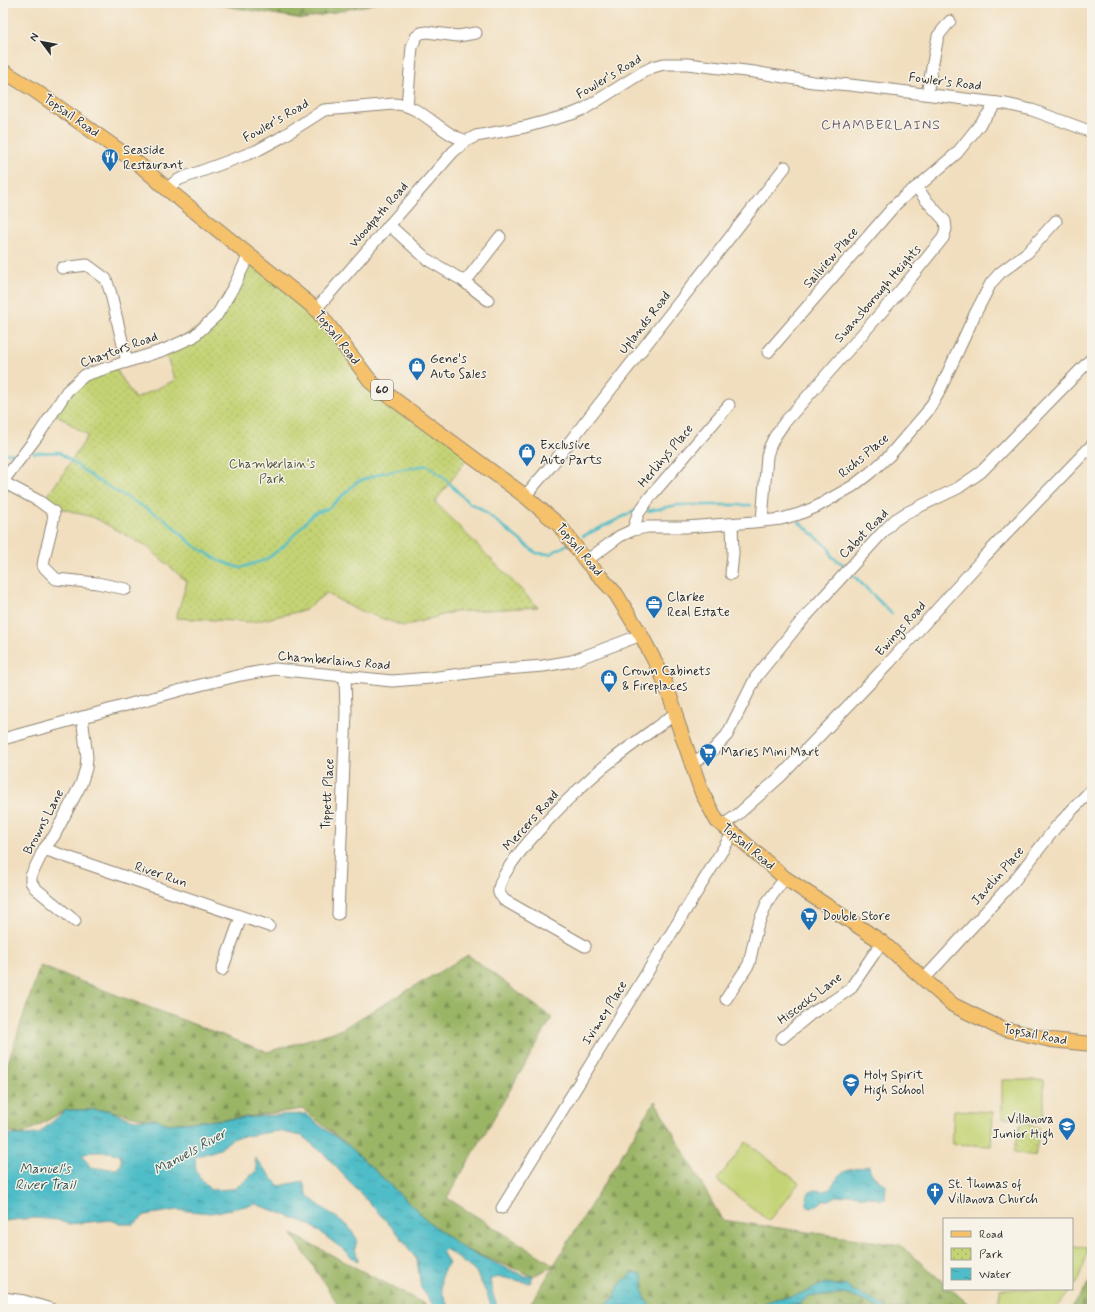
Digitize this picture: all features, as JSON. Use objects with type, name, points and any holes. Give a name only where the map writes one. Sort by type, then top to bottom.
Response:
[{"type":"main road","name":"Topsail Road","points":[[3,71],[34,90],[140,165],[167,189],[316,309],[372,383],[525,496],[559,525],[586,561],[616,594],[641,635],[662,675],[676,713],[676,718],[691,764],[702,793],[717,821],[785,878],[882,942],[953,1005],[1000,1028],[1051,1040],[1092,1044]]},
{"type":"street","points":[[927,94],[938,36],[950,21]]},
{"type":"street","points":[[407,106],[411,50],[416,37],[422,33],[430,32],[458,36],[476,33]]},
{"type":"street","name":"Fowler's Road","points":[[167,189],[180,179],[261,148],[280,138],[324,110],[394,104],[407,106],[454,136],[466,141],[476,136],[525,127],[572,114],[584,109],[643,72],[664,64],[682,64],[754,72],[813,82],[850,85],[997,103],[1032,110],[1092,132]]},
{"type":"street","points":[[917,187],[957,153],[997,103]]},
{"type":"street","name":"Woodpath Road","points":[[316,309],[452,152],[466,141]]},
{"type":"street","name":"Uplands Road","points":[[525,496],[550,467],[785,167]]},
{"type":"street","name":"Sailview Place","points":[[768,352],[896,204],[917,187]]},
{"type":"street","name":"Swansborough Heights","points":[[762,521],[767,456],[769,447],[774,438],[943,238],[946,229],[945,221],[917,187]]},
{"type":"street","name":"Richs Place","points":[[586,561],[620,536],[632,530],[647,527],[680,528],[732,524],[762,521],[799,514],[820,505],[853,486],[889,456],[923,417],[935,401],[980,303],[994,279],[1028,252],[1056,220]]},
{"type":"street","points":[[389,225],[428,260],[465,282],[488,300]]},
{"type":"street","points":[[465,282],[500,237]]},
{"type":"street","name":"Chaytors Road","points":[[3,482],[39,434],[67,392],[85,375],[164,350],[193,337],[217,315],[234,286],[249,255]]},
{"type":"street","points":[[62,268],[87,265],[106,279],[127,362]]},
{"type":"street","name":"Cabot Road","points":[[691,764],[713,750],[727,735],[756,678],[798,625],[882,533],[895,520],[906,513],[958,488],[981,472],[1092,358]]},
{"type":"street","name":"Herlihys Place","points":[[632,530],[638,514],[650,497],[729,405]]},
{"type":"street","name":"Ewings Road","points":[[728,829],[736,816],[781,776],[889,663],[985,556],[1092,445]]},
{"type":"street","points":[[3,482],[39,501],[54,512],[43,566],[56,579],[97,583],[126,589]]},
{"type":"street","points":[[731,574],[733,554],[732,524]]},
{"type":"street","name":"Chamberlains Road","points":[[3,739],[196,686],[241,675],[275,669],[392,680],[430,678],[492,670],[543,666],[572,661],[641,635]]},
{"type":"street","name":"Tippett Place","points":[[338,914],[346,712],[345,676]]},
{"type":"street","name":"Mercers Road","points":[[585,946],[504,900],[499,893],[499,886],[516,857],[533,836],[591,778],[676,713]]},
{"type":"street","name":"Browns Lane","points":[[75,921],[35,888],[30,882],[31,876],[44,849],[54,836],[81,784],[86,768],[87,757],[82,718]]},
{"type":"street","name":"Javelin Place","points":[[924,979],[1014,881],[1056,827],[1092,789]]},
{"type":"street","name":"Ivimey Place","points":[[502,1208],[728,829]]},
{"type":"street","name":"River Run","points":[[44,849],[269,926]]},
{"type":"street","points":[[726,999],[749,964],[757,927],[768,901],[785,878]]},
{"type":"street","points":[[222,970],[241,917]]},
{"type":"street","name":"Hiscocks Lane","points":[[782,1038],[812,1013],[850,989],[882,942]]},
{"type":"street","points":[[3,1298],[24,1301],[51,1309]]},
{"type":"green space","points":[[207,3],[377,3],[303,19]]},
{"type":"green space","name":"Chamberlain's Park","points":[[249,255],[316,309],[372,383],[470,455],[435,502],[538,607],[453,612],[404,626],[355,609],[326,593],[305,610],[253,622],[176,618],[187,582],[149,548],[95,518],[43,503],[88,436],[53,412],[85,375],[114,366],[135,399],[175,380],[164,350],[217,315]]},
{"type":"green space","points":[[468,955],[552,1018],[447,1198],[554,1265],[655,1101],[722,1220],[900,1245],[943,1282],[943,1290],[952,1290],[974,1309],[527,1309],[554,1266],[533,1276],[464,1249],[430,1223],[350,1147],[303,1109],[239,1118],[168,1124],[107,1110],[66,1110],[21,1135],[3,1130],[3,1078],[40,966],[267,1052],[340,1030]]},
{"type":"green space","points":[[1002,1080],[1044,1080],[1044,1117],[1002,1118]]},
{"type":"green space","points":[[954,1110],[993,1112],[991,1146],[952,1144]]},
{"type":"green space","points":[[1024,1123],[1037,1126],[1040,1129],[1035,1156],[1014,1152],[1020,1125]]},
{"type":"green space","points":[[746,1142],[799,1183],[769,1221],[717,1180]]},
{"type":"green space","points":[[292,1234],[434,1309],[341,1309]]},
{"type":"green space","points":[[1073,1246],[1087,1247],[1087,1252],[1078,1281],[1073,1288]]},
{"type":"green space","points":[[1092,1279],[1092,1309],[1071,1309]]},
{"type":"green space","points":[[1000,1290],[1071,1290],[1054,1309],[998,1309]]},
{"type":"water","name":"Manuel's River Trail","points":[[66,1110],[107,1110],[134,1120],[157,1119],[168,1124],[306,1114],[350,1147],[430,1223],[464,1249],[524,1276],[533,1276],[530,1283],[500,1277],[490,1279],[493,1295],[498,1309],[492,1309],[487,1294],[476,1272],[446,1249],[442,1251],[449,1264],[442,1274],[441,1286],[444,1298],[451,1309],[436,1309],[421,1288],[417,1260],[399,1235],[324,1154],[302,1136],[278,1131],[233,1138],[220,1149],[195,1157],[196,1172],[210,1190],[234,1189],[257,1170],[255,1158],[279,1186],[303,1181],[308,1197],[348,1226],[357,1239],[355,1249],[358,1262],[309,1224],[256,1204],[211,1213],[177,1210],[145,1215],[134,1224],[121,1224],[111,1220],[68,1224],[57,1220],[34,1218],[3,1221],[3,1134],[38,1134]],"holes":[[[91,1152],[109,1152],[120,1155],[122,1163],[117,1169],[91,1168],[82,1155]]]},
{"type":"water","points":[[869,1166],[875,1177],[886,1185],[885,1199],[881,1200],[872,1197],[860,1197],[859,1195],[852,1194],[825,1200],[812,1208],[808,1207],[807,1199],[810,1192],[813,1190],[823,1191],[828,1189],[844,1172]]},
{"type":"water","points":[[633,1272],[642,1275],[644,1294],[652,1309],[616,1306],[610,1309],[599,1309],[614,1298],[619,1285]]},
{"type":"water","points":[[825,1283],[841,1286],[846,1284],[852,1290],[874,1300],[888,1309],[880,1309],[865,1301],[841,1293],[831,1296],[822,1295],[808,1297],[800,1303],[784,1306],[778,1309],[731,1309],[758,1305],[775,1299],[792,1296],[806,1292]]},
{"type":"waterway","points":[[34,453],[59,452],[95,479],[166,520],[193,545],[220,561],[240,568],[265,560],[284,546],[313,514],[329,508],[357,482],[382,473],[427,465],[444,478],[469,503],[480,508],[536,553],[550,554],[568,544]]},
{"type":"waterway","points":[[3,453],[20,454]]},
{"type":"waterway","points":[[648,511],[677,505],[751,505]]},
{"type":"waterway","points":[[583,536],[635,511]]},
{"type":"waterway","points":[[799,522],[829,548],[832,557],[843,564]]},
{"type":"waterway","points":[[854,576],[892,614]]},
{"type":"place","name":"Seaside Restaurant","points":[[110,172]]},
{"type":"place","name":"Gene's Auto Sales","points":[[417,381]]},
{"type":"place","name":"Exclusive Auto Parts","points":[[527,467]]},
{"type":"place","name":"Clarke Real Estate","points":[[654,619]]},
{"type":"place","name":"Crown Cabinets & Fireplaces","points":[[609,693]]},
{"type":"place","name":"Maries Mini Mart","points":[[708,767]]},
{"type":"place","name":"Double Store","points":[[809,931]]},
{"type":"place","name":"Holy Spirit High School","points":[[851,1097]]},
{"type":"place","name":"Villanova Junior High","points":[[1067,1141]]},
{"type":"place","name":"St. Thomas of Villanova Church","points":[[935,1206]]},
{"type":"district","name":"CHAMBERLAINS","points":[[881,125]]},
{"type":"water label","name":"Manuels River","points":[[190,1152]]}]
